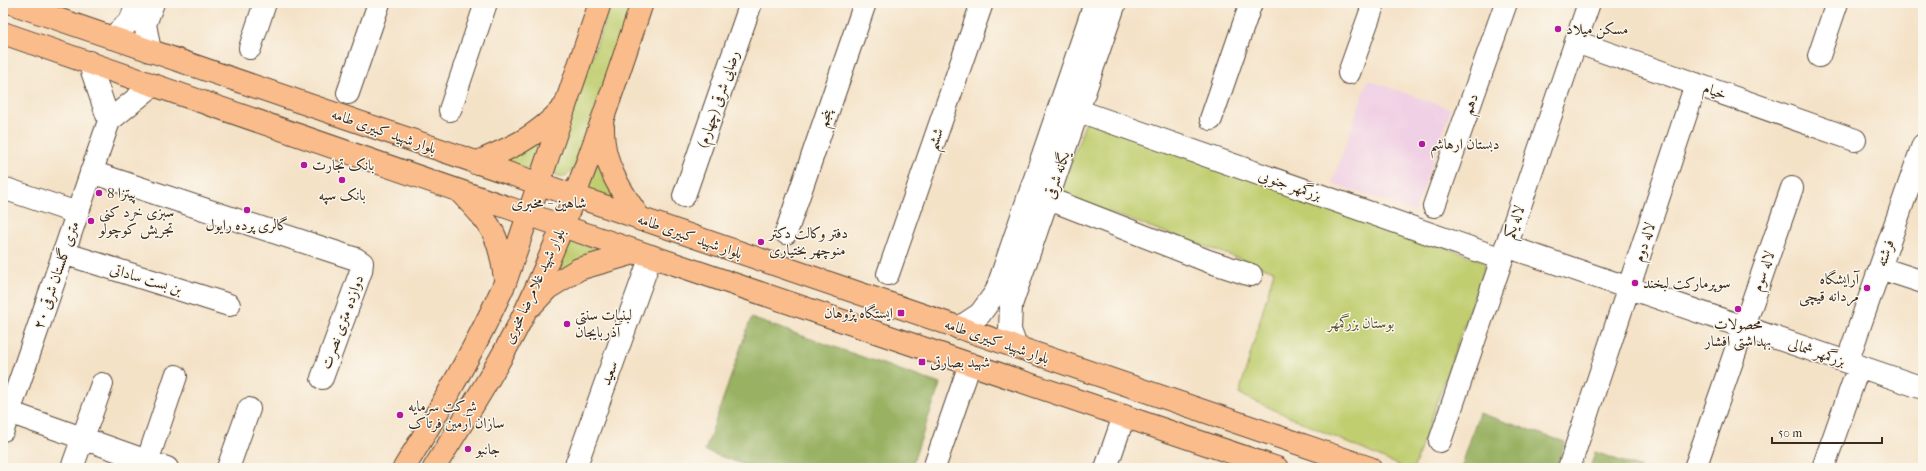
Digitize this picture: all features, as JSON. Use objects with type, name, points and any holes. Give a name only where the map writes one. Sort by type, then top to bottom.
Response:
[{"type":"main road","name":"بلوار شهید کبیری طامه","points":[[11,3],[641,220],[1370,468]]},
{"type":"main road","name":"بلوار شهید غلامرضا مخبری","points":[[404,468],[441,407],[485,327],[505,283],[600,3]]},
{"type":"main road","name":"بلوار شهید غلامرضا مخبری","points":[[434,468],[484,386],[523,315],[563,226],[603,120],[642,3]]},
{"type":"main road","name":"بلوار شهید کبیری طامه","points":[[3,33],[528,215],[1124,416],[1243,463],[1277,468]]},
{"type":"main road","points":[[475,163],[528,139],[546,126],[564,106]]},
{"type":"main road","points":[[603,120],[602,140],[611,172],[641,220]]},
{"type":"main road","points":[[459,191],[491,227],[501,251],[505,283]]},
{"type":"main road","points":[[523,315],[548,288],[579,269],[644,254]]},
{"type":"street","points":[[112,38],[131,20],[137,3]]},
{"type":"street","points":[[150,51],[145,24],[153,3]]},
{"type":"street","points":[[250,48],[265,3]]},
{"type":"street","points":[[348,93],[379,3]]},
{"type":"street","points":[[450,110],[486,3]]},
{"type":"street","name":"رضایی شرقی (چهارم)","points":[[684,196],[751,3]]},
{"type":"street","name":"پنجم","points":[[786,234],[865,3]]},
{"type":"street","name":"ششم","points":[[888,274],[982,3]]},
{"type":"street","name":"یگانه شرقی","points":[[959,328],[980,314],[996,292],[1094,3]]},
{"type":"street","name":"یگانه شرقی","points":[[1016,347],[1010,330],[1011,305],[1049,199],[1115,3]]},
{"type":"street","points":[[1210,119],[1251,3]]},
{"type":"street","points":[[1350,73],[1374,3]]},
{"type":"street","name":"دهم","points":[[1434,206],[1506,3]]},
{"type":"street","name":"لاله یکم","points":[[1440,441],[1588,3]]},
{"type":"street","points":[[1818,56],[1837,3]]},
{"type":"street","name":"خیام","points":[[1576,42],[1856,140]]},
{"type":"street","points":[[89,62],[109,121],[153,85]]},
{"type":"street","name":"لاله دوم","points":[[1569,468],[1696,84]]},
{"type":"street","name":"بزرگمهر جنوبی","points":[[1079,111],[1504,253]]},
{"type":"street","name":"۲۰ متری گلستان شرقی","points":[[5,417],[64,253],[109,121]]},
{"type":"street","name":"فرشته","points":[[1823,468],[1880,268],[1923,145]]},
{"type":"street","name":"دوازده متری نصرت","points":[[91,172],[356,259],[362,263],[362,272],[322,378]]},
{"type":"street","points":[[3,188],[77,213]]},
{"type":"street","name":"لاله سوم","points":[[1695,468],[1792,188]]},
{"type":"street","points":[[1049,199],[1208,261],[1251,275]]},
{"type":"street","name":"بن بست ساداتی","points":[[64,253],[229,305]]},
{"type":"street","name":"بزرگمهر شمالی","points":[[1504,253],[1628,288],[1923,388]]},
{"type":"street","name":"سعید","points":[[575,468],[644,254]]},
{"type":"street","points":[[1880,268],[1923,282]]},
{"type":"street","points":[[934,468],[970,364]]},
{"type":"street","points":[[146,464],[176,376]]},
{"type":"street","points":[[72,468],[102,384]]},
{"type":"street","points":[[228,468],[249,409]]},
{"type":"street","points":[[1106,468],[1124,416]]},
{"type":"street","points":[[5,417],[83,438],[146,464],[167,468]]},
{"type":"shaded area","points":[[1368,80],[1451,109],[1415,212],[1332,183]]},
{"type":"green space","points":[[611,3],[633,3],[574,167],[566,176],[555,175],[554,167]]},
{"type":"green space","name":"بوستان بزرگمهر","points":[[1086,121],[1486,262],[1414,468],[1404,468],[1239,394],[1274,271],[1060,195]]},
{"type":"green space","points":[[548,128],[532,170],[491,159]]},
{"type":"green space","points":[[601,152],[626,203],[587,190]]},
{"type":"green space","points":[[565,240],[614,253],[549,278]]},
{"type":"green space","points":[[751,318],[940,384],[911,468],[754,468],[705,451]]},
{"type":"green space","points":[[1479,413],[1565,442],[1556,468],[1461,468]]},
{"type":"green space","points":[[1595,452],[1641,468],[1590,468]]},
{"type":"place","name":"مسکن میلاد","points":[[1558,29]]},
{"type":"place","name":"دبستان ارهاشم","points":[[1422,144]]},
{"type":"place","name":"بانک تجارت","points":[[304,165]]},
{"type":"place","name":"بانک سپه","points":[[342,180]]},
{"type":"place","name":"پیتزا 8","points":[[99,193]]},
{"type":"place","name":"گالری پرده رایول","points":[[247,210]]},
{"type":"place","name":"سبزی خرد کنی تجریش کوچولو","points":[[91,221]]},
{"type":"place","name":"دفتر وکالت دکتر منوچهر بختیاری","points":[[761,242]]},
{"type":"place","name":"سوپرمارکت لبخند","points":[[1635,283]]},
{"type":"place","name":"آرایشگاه مردانه قیچی","points":[[1867,288]]},
{"type":"place","name":"محصولات بهداشتی افشار","points":[[1738,309]]},
{"type":"place","name":"ایستگاه پژوهان","points":[[901,313]]},
{"type":"place","name":"لبنیات سنتی آذربایجان","points":[[567,324]]},
{"type":"place","name":"شهید بصارتی","points":[[922,362]]},
{"type":"place","name":"شرکت سرمایه سازان آرمین فرتاک","points":[[400,415]]},
{"type":"place","name":"جانبو","points":[[468,449]]},
{"type":"district","name":"شاهین - مخبری","points":[[549,202]]}]
